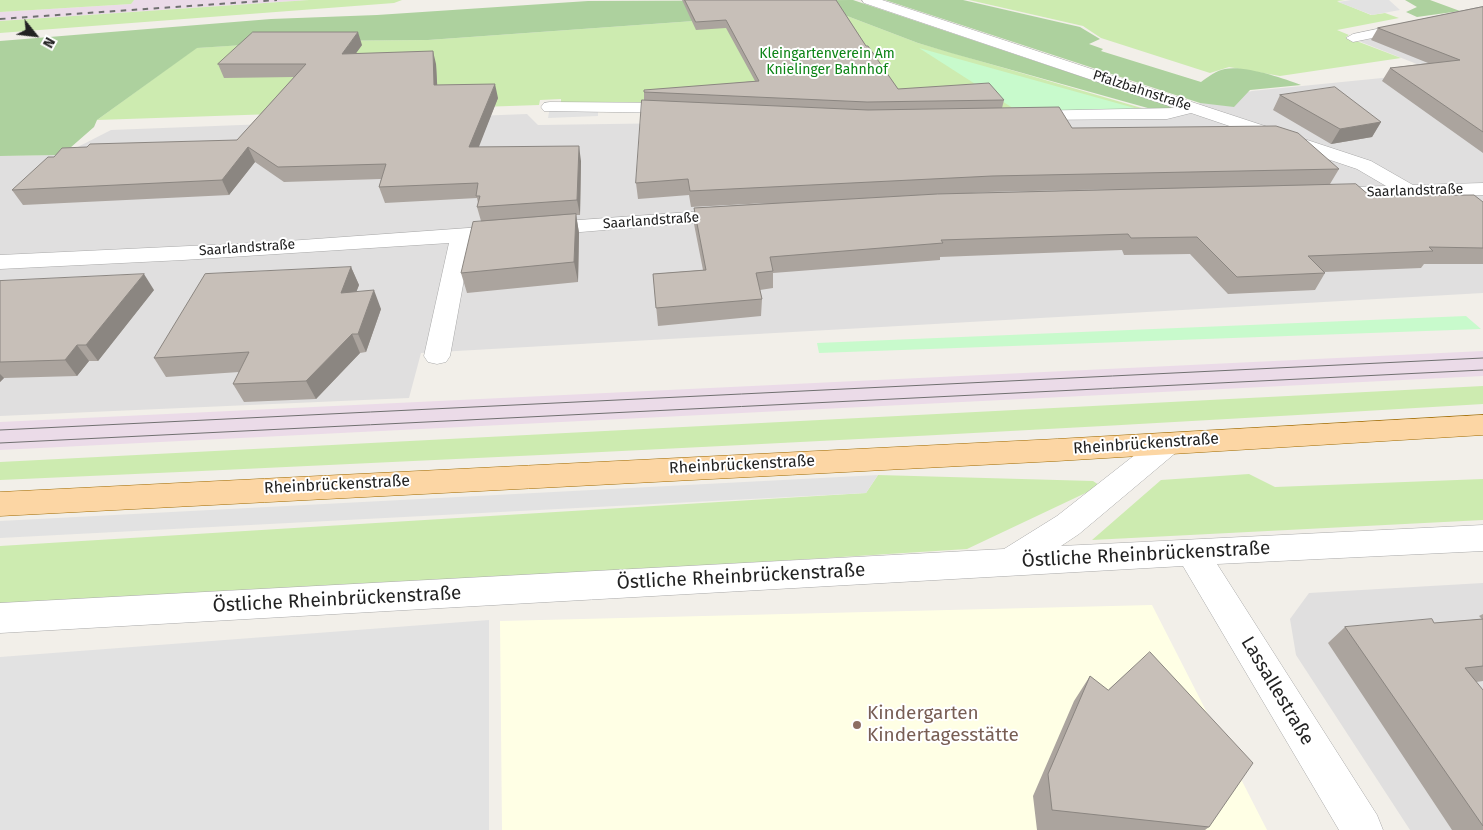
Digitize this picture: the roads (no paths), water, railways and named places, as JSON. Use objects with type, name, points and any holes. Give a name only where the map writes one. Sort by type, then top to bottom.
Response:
[{"type":"main road","name":"Rheinbrückenstraße","points":[[0,504],[1483,425]]},
{"type":"street","name":"Pfalzbahnstraße","points":[[869,0],[1364,164],[1410,192]]},
{"type":"street","points":[[1353,38],[1483,11]]},
{"type":"street","points":[[550,107],[693,109]]},
{"type":"street","points":[[1011,116],[1167,114],[1180,112],[1189,107]]},
{"type":"street","name":"Saarlandstraße","points":[[1310,194],[1483,190]]},
{"type":"street","name":"Saarlandstraße","points":[[0,262],[461,234],[753,213]]},
{"type":"street","points":[[436,356],[461,234]]},
{"type":"street","points":[[1008,563],[1068,525],[1169,443]]},
{"type":"street","name":"Östliche Rheinbrückenstraße","points":[[0,618],[1192,552],[1483,538]]},
{"type":"street","name":"Lassallestraße","points":[[1192,552],[1362,830]]},
{"type":"tram line","points":[[0,430],[1483,358]]},
{"type":"tram line","points":[[0,443],[1483,370]]},
{"type":"railway","points":[[0,19],[277,0]]},
{"type":"place","name":"Kindergarten Kindertagesstätte","points":[[857,725]]},
{"type":"park label","name":"Kleingartenverein Am Knielinger Bahnhof","points":[[827,62]]}]
